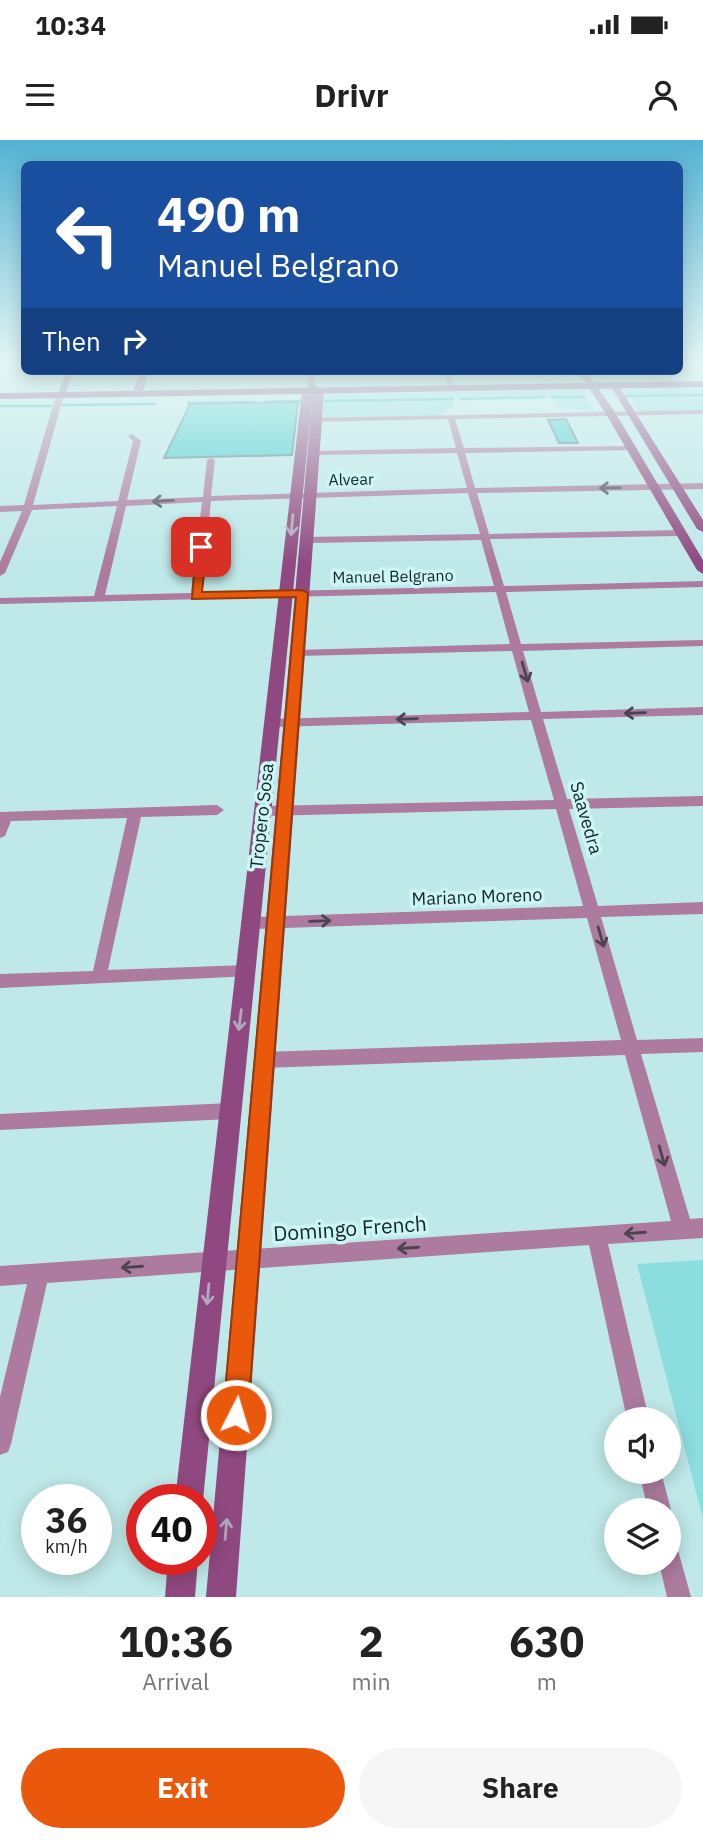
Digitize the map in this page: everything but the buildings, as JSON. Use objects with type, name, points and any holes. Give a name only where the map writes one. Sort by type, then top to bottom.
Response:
[{"type":"street","points":[[0,573],[28,508],[50,428]]},
{"type":"street","name":"Tropero Sosa","points":[[221,1597],[285,811],[281,722],[310,428]]},
{"type":"street","name":"Tropero Sosa","points":[[190,1484],[211,1262],[262,811],[297,653],[294,594],[307,540],[303,494],[314,453],[314,428]]},
{"type":"street","name":"Saavedra","points":[[454,428],[632,1048],[693,1229]]},
{"type":"street","points":[[619,428],[703,570]]},
{"type":"street","points":[[641,428],[703,529]]},
{"type":"street","points":[[99,598],[137,441],[132,436]]},
{"type":"street","points":[[314,453],[631,448]]},
{"type":"street","points":[[196,596],[211,460]]},
{"type":"street","name":"Alvear","points":[[0,509],[303,494],[703,486]]},
{"type":"street","points":[[307,540],[681,533]]},
{"type":"street","name":"Manuel Belgrano","points":[[0,601],[703,584]]},
{"type":"street","points":[[297,653],[703,643]]},
{"type":"street","points":[[281,722],[703,711]]},
{"type":"street","points":[[262,811],[703,801]]},
{"type":"street","points":[[0,833],[3,816],[217,810]]},
{"type":"street","points":[[99,976],[135,813]]},
{"type":"street","name":"Mariano Moreno","points":[[251,923],[703,908]]},
{"type":"street","points":[[0,981],[246,971]]},
{"type":"street","points":[[263,1060],[703,1045]]},
{"type":"street","points":[[0,1122],[230,1111]]},
{"type":"street","name":"Domingo French","points":[[0,1276],[693,1229]]},
{"type":"street","points":[[597,1236],[635,1407]]},
{"type":"street","points":[[0,1444],[39,1273]]},
{"type":"street","points":[[180,1597],[182,1575]]},
{"type":"street","points":[[674,1575],[679,1597]]},
{"type":"shaded area","points":[[703,1260],[703,1519],[681,1434],[681,1407],[674,1407],[637,1264]]},
{"type":"route","points":[[201,547],[196,596],[302,593],[236,1415]]}]
